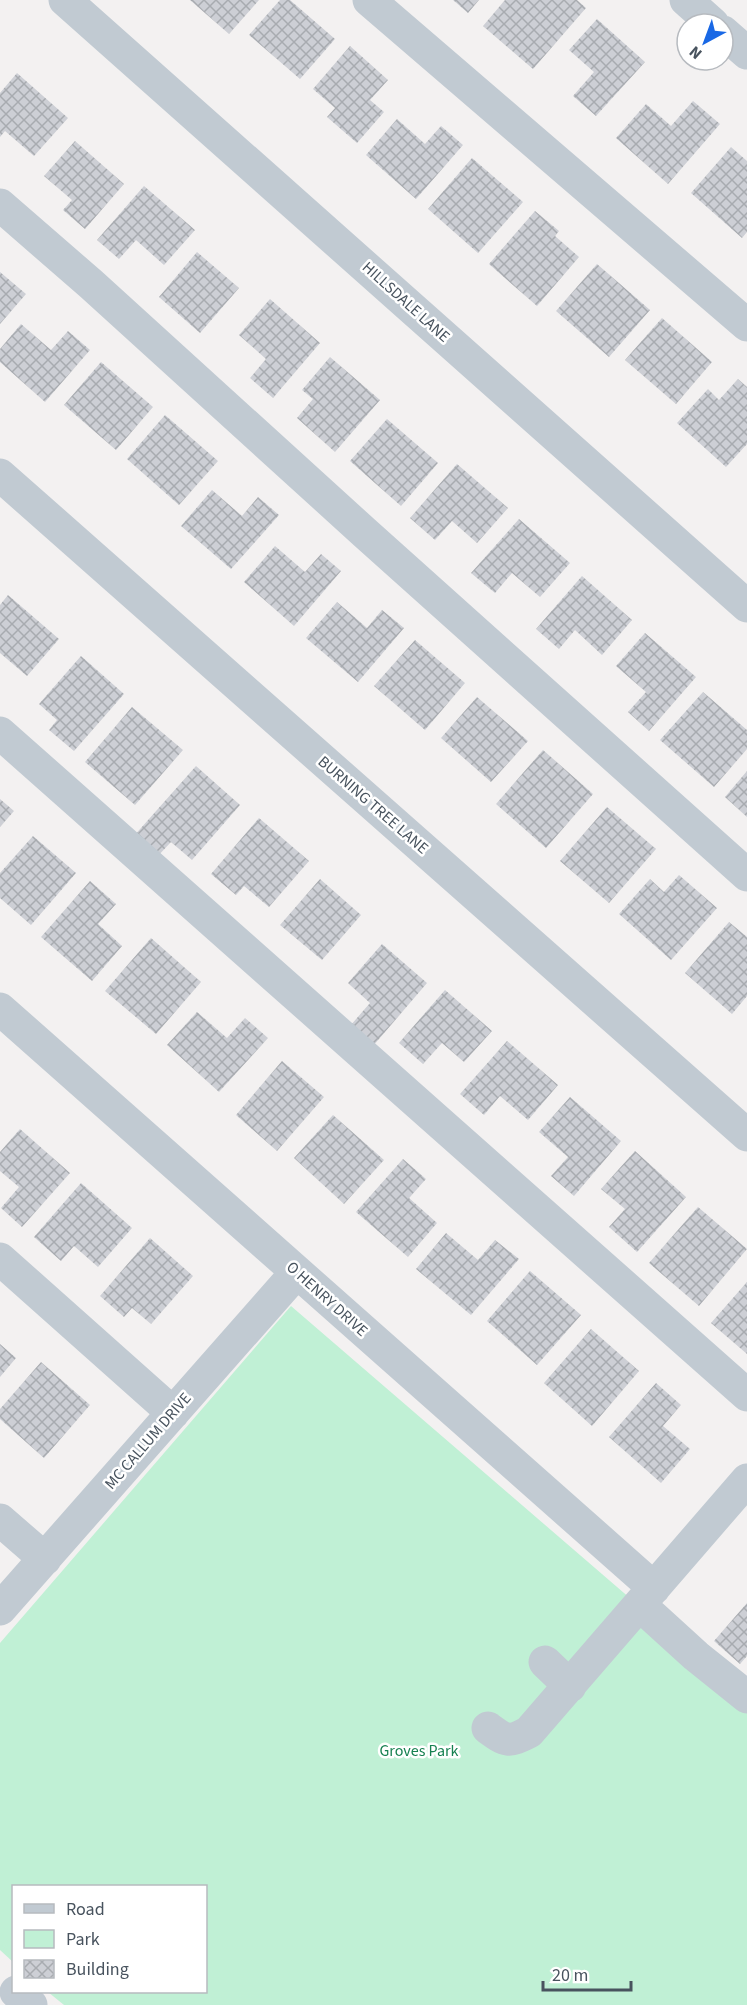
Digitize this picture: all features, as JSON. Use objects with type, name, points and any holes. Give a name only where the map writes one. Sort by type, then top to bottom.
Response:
[{"type":"street","name":"HILLSDALE LANE","points":[[65,0],[747,606]]},
{"type":"street","points":[[369,0],[747,325]]},
{"type":"street","points":[[735,40],[747,53]]},
{"type":"street","points":[[0,205],[91,284],[747,875]]},
{"type":"street","name":"BURNING TREE LANE","points":[[0,475],[747,1135]]},
{"type":"street","points":[[0,733],[747,1395]]},
{"type":"street","name":"O HENRY DRIVE","points":[[0,1009],[296,1273],[647,1597],[696,1656],[747,1698]]},
{"type":"street","points":[[0,1259],[173,1413]]},
{"type":"street","name":"MC CALLUM DRIVE","points":[[0,1609],[296,1273]]},
{"type":"street","points":[[488,1728],[504,1740],[515,1740],[529,1732],[747,1480]]},
{"type":"street","points":[[0,1520],[45,1559]]},
{"type":"street","points":[[545,1662],[570,1686]]},
{"type":"street","points":[[0,1978],[12,1988]]},
{"type":"street","points":[[18,1993],[31,2005]]},
{"type":"green space","name":"Groves Park","points":[[291,1306],[747,1699],[747,2005],[64,2005],[49,1993],[207,1993],[207,1885],[12,1885],[12,1961],[0,1950],[0,1643]]},
{"type":"building","points":[[190,0],[259,0],[229,34]]},
{"type":"building","points":[[280,0],[290,0],[335,39],[300,79],[249,35]]},
{"type":"building","points":[[453,0],[479,0],[468,13]]},
{"type":"building","points":[[505,0],[577,0],[586,8],[533,69],[483,26]]},
{"type":"building","points":[[597,19],[645,62],[596,116],[573,96],[594,72],[569,50]]},
{"type":"building","points":[[350,46],[388,80],[370,100],[384,112],[357,143],[327,117],[335,108],[313,89]]},
{"type":"building","points":[[17,73],[68,118],[34,156],[5,131],[0,137],[0,93]]},
{"type":"building","points":[[693,101],[720,124],[668,184],[616,138],[646,104],[671,126]]},
{"type":"building","points":[[397,119],[425,144],[441,126],[463,145],[416,199],[366,155]]},
{"type":"building","points":[[75,141],[124,184],[85,229],[63,210],[72,200],[44,176]]},
{"type":"building","points":[[731,147],[747,161],[747,232],[742,238],[691,193]]},
{"type":"building","points":[[472,158],[523,202],[478,253],[428,209]]},
{"type":"building","points":[[144,186],[195,230],[164,265],[136,240],[119,259],[97,240]]},
{"type":"building","points":[[535,211],[559,231],[555,236],[579,257],[537,306],[489,264]]},
{"type":"building","points":[[197,252],[239,288],[200,333],[159,297]]},
{"type":"building","points":[[597,264],[650,310],[609,357],[556,311]]},
{"type":"building","points":[[0,272],[26,294],[0,324]]},
{"type":"building","points":[[270,299],[320,343],[273,398],[250,378],[266,359],[239,335]]},
{"type":"building","points":[[662,318],[712,362],[676,404],[625,360]]},
{"type":"building","points":[[21,324],[51,350],[68,331],[90,350],[45,402],[0,362],[0,349]]},
{"type":"building","points":[[330,357],[380,400],[335,452],[297,418],[313,399],[302,390]]},
{"type":"building","points":[[101,362],[153,407],[116,450],[64,405]]},
{"type":"building","points":[[738,379],[747,387],[747,444],[726,467],[677,423],[708,389],[719,400]]},
{"type":"building","points":[[165,415],[218,461],[179,505],[127,459]]},
{"type":"building","points":[[387,419],[438,463],[401,506],[350,461]]},
{"type":"building","points":[[457,464],[508,508],[477,543],[452,521],[435,540],[410,518]]},
{"type":"building","points":[[212,490],[242,516],[258,497],[279,515],[231,569],[181,526]]},
{"type":"building","points":[[519,519],[570,563],[540,597],[512,573],[495,593],[471,573]]},
{"type":"building","points":[[275,546],[305,572],[321,554],[341,571],[294,626],[244,582]]},
{"type":"building","points":[[582,576],[632,620],[602,655],[575,630],[559,649],[536,629]]},
{"type":"building","points":[[8,595],[59,639],[27,676],[0,653],[0,605]]},
{"type":"building","points":[[337,602],[367,628],[382,610],[404,628],[358,682],[306,638]]},
{"type":"building","points":[[645,633],[696,677],[649,731],[628,712],[646,692],[616,666]]},
{"type":"building","points":[[415,640],[465,683],[425,730],[374,686]]},
{"type":"building","points":[[81,656],[124,694],[74,751],[49,730],[57,720],[39,704]]},
{"type":"building","points":[[703,692],[747,730],[747,749],[714,787],[660,740]]},
{"type":"building","points":[[477,697],[528,741],[491,782],[441,738]]},
{"type":"building","points":[[132,707],[183,750],[135,805],[85,762]]},
{"type":"building","points":[[543,750],[593,794],[546,848],[496,804]]},
{"type":"building","points":[[196,766],[240,805],[192,860],[171,842],[156,858],[133,837]]},
{"type":"building","points":[[747,771],[747,817],[725,797]]},
{"type":"building","points":[[0,799],[14,811],[0,827]]},
{"type":"building","points":[[607,807],[656,849],[609,903],[560,861]]},
{"type":"building","points":[[259,818],[309,861],[269,907],[244,886],[236,895],[211,874]]},
{"type":"building","points":[[33,836],[76,873],[31,925],[0,898],[0,873]]},
{"type":"building","points":[[679,875],[717,908],[671,960],[619,914],[650,879],[664,892]]},
{"type":"building","points":[[320,879],[361,915],[322,960],[280,925]]},
{"type":"building","points":[[90,881],[116,904],[98,924],[122,946],[92,981],[41,937]]},
{"type":"building","points":[[729,922],[747,937],[747,996],[732,1014],[685,973]]},
{"type":"building","points":[[151,938],[201,982],[156,1034],[105,991]]},
{"type":"building","points":[[382,944],[427,983],[373,1046],[350,1026],[370,1003],[348,983]]},
{"type":"building","points":[[445,990],[492,1031],[464,1062],[442,1043],[423,1064],[399,1043]]},
{"type":"building","points":[[197,1012],[227,1038],[245,1018],[268,1038],[219,1092],[167,1045]]},
{"type":"building","points":[[507,1041],[558,1085],[528,1120],[500,1096],[484,1115],[460,1094]]},
{"type":"building","points":[[282,1061],[324,1097],[277,1151],[236,1115]]},
{"type":"building","points":[[570,1097],[621,1141],[574,1196],[551,1176],[568,1157],[539,1132]]},
{"type":"building","points":[[333,1115],[384,1160],[344,1204],[294,1158]]},
{"type":"building","points":[[20,1129],[70,1173],[22,1227],[1,1208],[19,1187],[0,1171],[0,1152]]},
{"type":"building","points":[[635,1151],[686,1197],[637,1252],[609,1227],[625,1209],[601,1189]]},
{"type":"building","points":[[403,1159],[426,1179],[409,1198],[437,1223],[408,1257],[356,1212]]},
{"type":"building","points":[[81,1183],[132,1228],[98,1267],[74,1246],[61,1261],[34,1237]]},
{"type":"building","points":[[698,1207],[747,1249],[699,1306],[649,1263]]},
{"type":"building","points":[[446,1233],[478,1260],[495,1240],[519,1259],[471,1315],[416,1269]]},
{"type":"building","points":[[150,1238],[193,1276],[151,1324],[132,1308],[124,1317],[100,1296]]},
{"type":"building","points":[[530,1271],[581,1315],[537,1365],[487,1321]]},
{"type":"building","points":[[747,1282],[747,1354],[711,1323]]},
{"type":"building","points":[[591,1329],[639,1371],[592,1426],[544,1383]]},
{"type":"building","points":[[0,1344],[16,1358],[0,1377]]},
{"type":"building","points":[[41,1362],[90,1405],[44,1458],[0,1419],[0,1409]]},
{"type":"building","points":[[656,1383],[681,1405],[663,1426],[690,1449],[661,1483],[609,1437]]},
{"type":"building","points":[[747,1603],[747,1656],[740,1664],[714,1641]]}]
